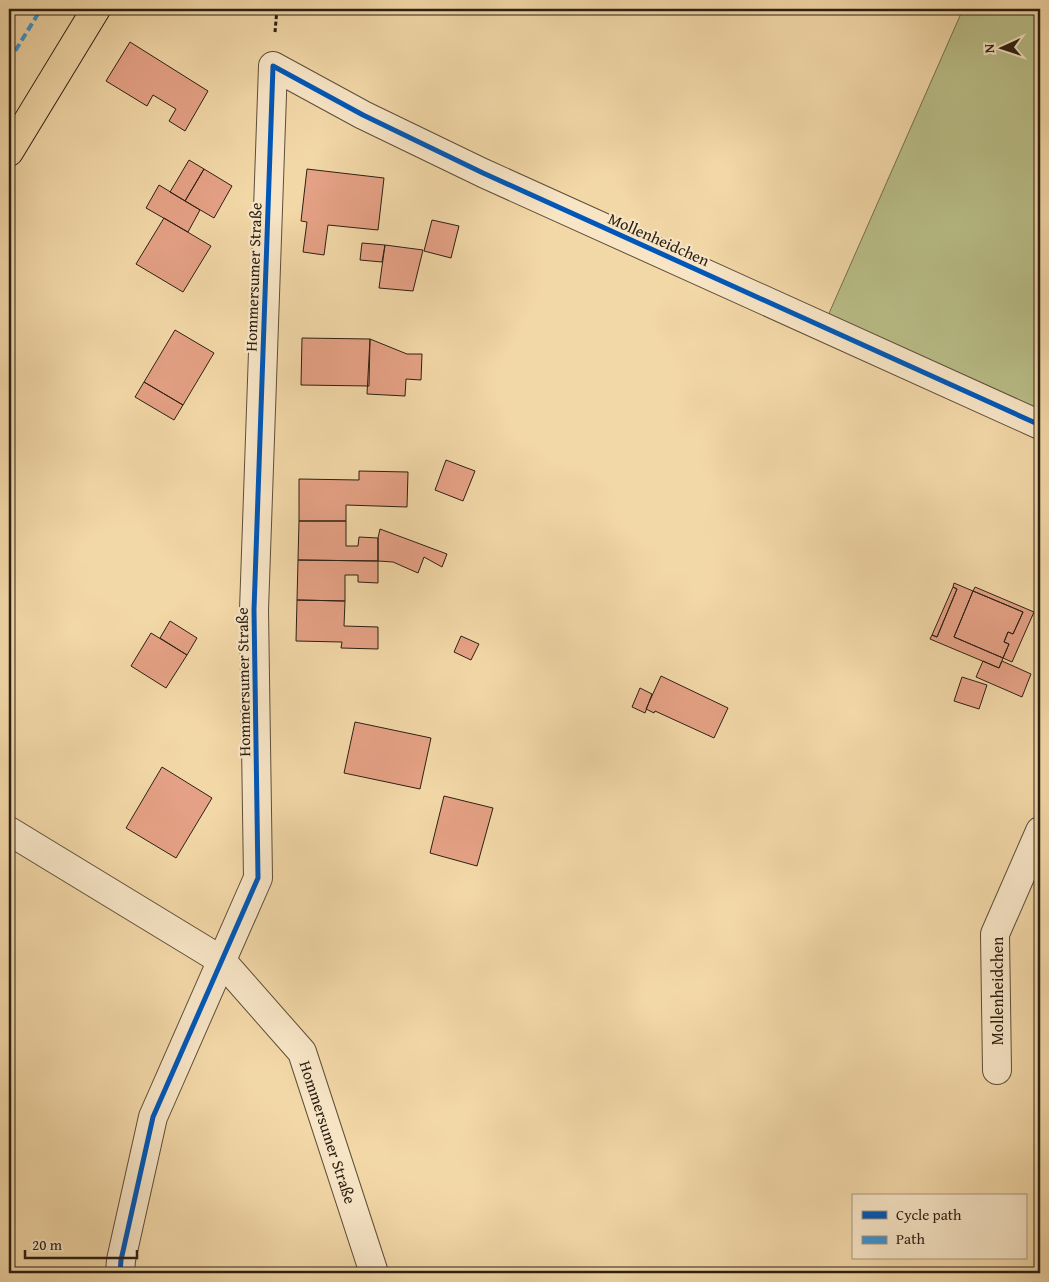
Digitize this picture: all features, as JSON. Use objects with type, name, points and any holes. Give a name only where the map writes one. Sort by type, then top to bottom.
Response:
[{"type":"main road","points":[[9,152],[96,9]]},
{"type":"street","name":"Mollenheidchen","points":[[273,66],[363,115],[483,173],[1040,425]]},
{"type":"street","name":"Hommersumer Straße","points":[[120,1273],[121,1260],[153,1117],[258,878],[254,610],[273,66]]},
{"type":"street","name":"Hommersumer Straße","points":[[9,831],[221,960],[302,1052],[374,1273]]},
{"type":"street","name":"Mollenheidchen","points":[[997,1070],[995,934],[1040,831]]},
{"type":"green space","points":[[963,9],[1040,9],[1040,425],[823,327]]},
{"type":"building","points":[[130,42],[208,91],[185,131],[169,121],[176,109],[153,95],[147,106],[106,81]]},
{"type":"building","points":[[189,160],[204,169],[185,201],[170,192]]},
{"type":"building","points":[[204,169],[232,186],[214,218],[185,201]]},
{"type":"building","points":[[307,169],[384,178],[378,230],[328,225],[324,255],[303,252],[307,222],[301,221]]},
{"type":"building","points":[[159,185],[200,210],[188,232],[146,208]]},
{"type":"building","points":[[164,218],[211,246],[183,292],[136,264]]},
{"type":"building","points":[[432,220],[459,226],[451,258],[424,251]]},
{"type":"building","points":[[362,243],[385,245],[382,262],[360,260]]},
{"type":"building","points":[[385,245],[423,250],[413,291],[379,288]]},
{"type":"building","points":[[175,330],[214,353],[183,405],[144,382]]},
{"type":"building","points":[[302,338],[370,339],[369,386],[301,385]]},
{"type":"building","points":[[370,339],[407,354],[422,354],[421,380],[406,379],[405,396],[367,394]]},
{"type":"building","points":[[144,382],[183,405],[174,420],[135,397]]},
{"type":"building","points":[[446,460],[475,471],[463,501],[435,490]]},
{"type":"building","points":[[359,471],[408,472],[407,507],[346,505],[346,521],[299,521],[299,479],[359,480]]},
{"type":"building","points":[[299,521],[346,521],[346,546],[358,546],[359,537],[378,538],[378,561],[298,560]]},
{"type":"building","points":[[380,529],[447,554],[442,567],[424,557],[418,573],[393,562],[378,561]]},
{"type":"building","points":[[298,560],[378,561],[378,583],[358,582],[358,575],[345,575],[345,601],[297,600]]},
{"type":"building","points":[[954,583],[973,591],[954,637],[1003,658],[999,668],[930,639],[932,635],[937,637],[957,589],[953,587]]},
{"type":"building","points":[[953,587],[957,589],[937,637],[932,635]]},
{"type":"building","points":[[975,587],[1034,612],[1012,662],[1003,658],[1009,644],[1004,642],[1008,632],[1013,634],[1023,612],[973,591]]},
{"type":"building","points":[[973,591],[1023,612],[1013,634],[1008,632],[1004,642],[1009,644],[1003,658],[954,637]]},
{"type":"building","points":[[297,600],[345,601],[344,626],[378,627],[378,649],[341,648],[342,642],[296,641]]},
{"type":"building","points":[[170,621],[197,638],[187,655],[160,638]]},
{"type":"building","points":[[151,633],[187,655],[166,688],[131,666]]},
{"type":"building","points":[[461,636],[479,644],[471,660],[454,652]]},
{"type":"building","points":[[983,661],[999,668],[1002,661],[1031,674],[1022,697],[976,677]]},
{"type":"building","points":[[661,676],[728,708],[714,738],[655,711],[654,713],[646,709]]},
{"type":"building","points":[[962,677],[987,685],[979,709],[954,701]]},
{"type":"building","points":[[640,688],[652,694],[645,713],[632,707]]},
{"type":"building","points":[[355,722],[431,738],[420,789],[344,773]]},
{"type":"building","points":[[162,767],[212,798],[176,858],[126,828]]},
{"type":"building","points":[[444,796],[493,808],[477,866],[430,853]]},
{"type":"marked path","points":[[9,61],[41,9]]},
{"type":"cycle path","points":[[120,1273],[121,1260],[153,1117],[258,878],[254,610],[273,66],[363,115],[483,173],[1040,425]]}]
